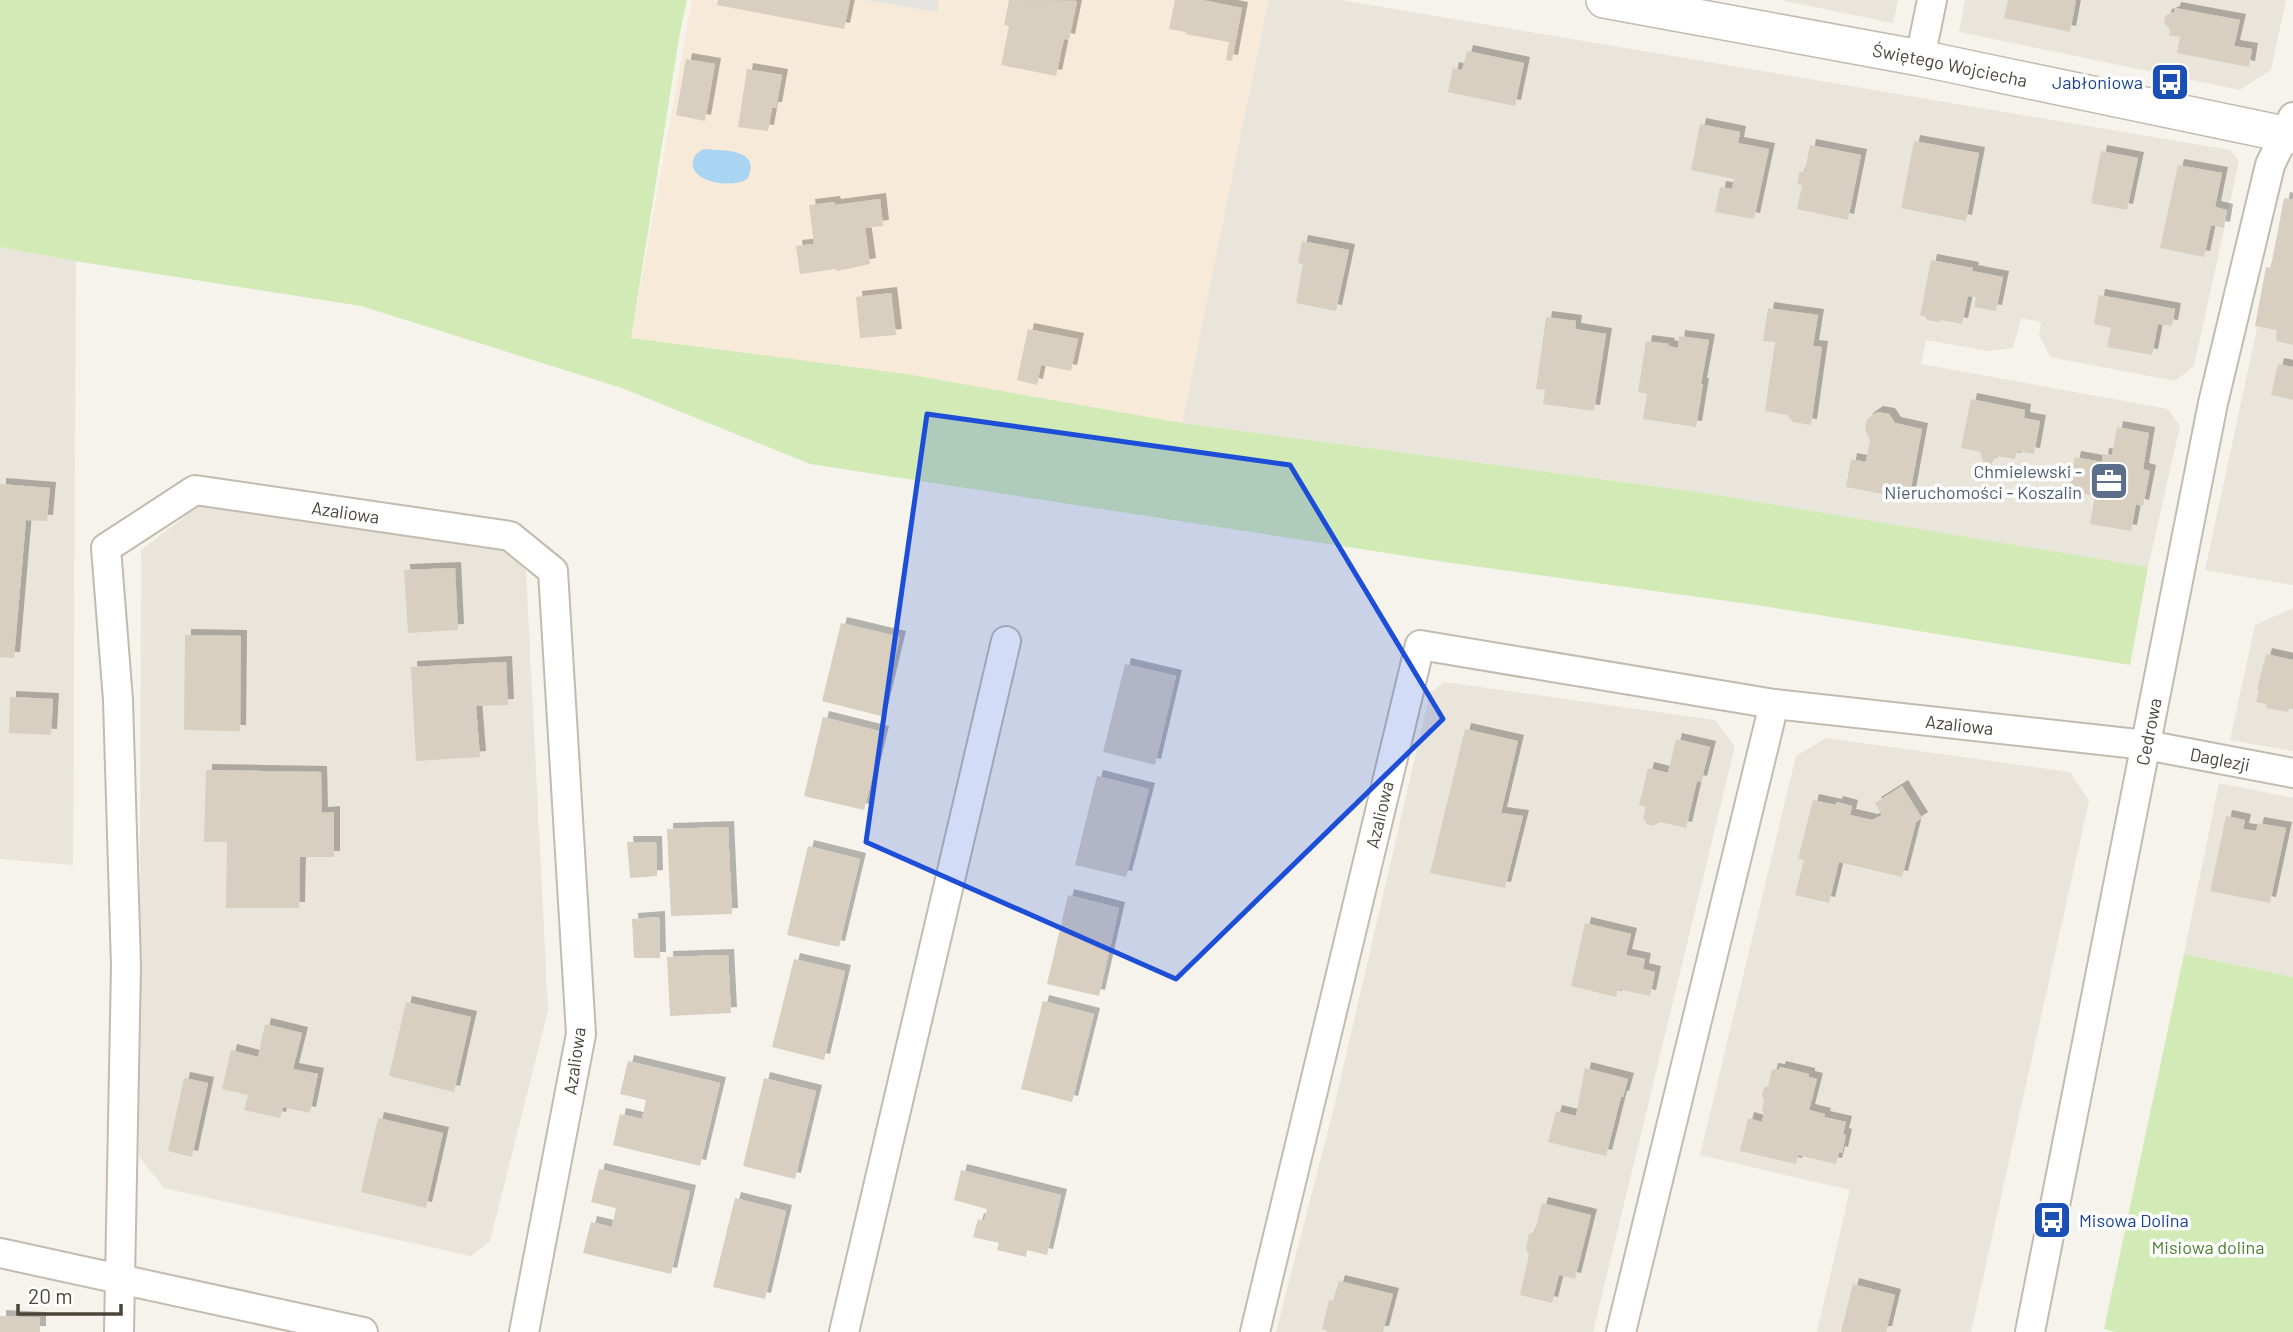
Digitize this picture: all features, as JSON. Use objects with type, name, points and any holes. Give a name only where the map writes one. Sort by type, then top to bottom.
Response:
[{"type":"street","name":"Świętego Wojciecha","points":[[1604,0],[2290,129]]},
{"type":"street","points":[[1920,58],[1932,0]]},
{"type":"street","name":"Cedrowa","points":[[2030,1332],[2213,404],[2270,165],[2290,129]]},
{"type":"street","name":"Azaliowa","points":[[119,1279],[126,966],[118,700],[106,548],[195,490],[510,536],[553,571],[581,1034],[524,1332]]},
{"type":"street","points":[[844,1332],[1006,641]]},
{"type":"street","name":"Azaliowa","points":[[1255,1332],[1420,645],[1774,704],[2146,745]]},
{"type":"street","points":[[1621,1332],[1774,704]]},
{"type":"street","name":"Daglezji","points":[[2146,745],[2293,773]]},
{"type":"street","points":[[0,1253],[363,1332]]},
{"type":"street","points":[[119,1279],[119,1332]]},
{"type":"highlighted area","points":[[927,414],[1290,465],[1443,719],[1176,979],[866,842]]},
{"type":"shaded area","points":[[692,0],[1268,0],[1182,423],[907,374],[631,338]]},
{"type":"shaded area","points":[[865,0],[939,0],[937,12]]},
{"type":"shaded area","points":[[1268,0],[1341,0],[2230,150],[2239,161],[2194,366],[2175,381],[2050,357],[2039,335],[2041,322],[2021,318],[2013,348],[1988,351],[1926,340],[1921,364],[2168,409],[2180,426],[2148,567],[1705,493],[1182,423]]},
{"type":"shaded area","points":[[1780,0],[1898,0],[1893,23]]},
{"type":"shaded area","points":[[1965,0],[2286,0],[2271,70],[2240,90],[1959,32]]},
{"type":"shaded area","points":[[2285,198],[2293,200],[2293,585],[2205,570]]},
{"type":"shaded area","points":[[0,247],[76,261],[73,865],[0,859]]},
{"type":"shaded area","points":[[201,504],[503,548],[526,571],[548,1010],[490,1241],[471,1256],[164,1188],[139,1157],[141,550]]},
{"type":"shaded area","points":[[2293,608],[2293,751],[2230,740],[2255,625]]},
{"type":"shaded area","points":[[1444,682],[1715,720],[1735,746],[1593,1332],[1276,1332],[1333,1111],[1430,693]]},
{"type":"shaded area","points":[[1826,738],[2070,772],[2089,801],[1971,1332],[1817,1332],[1850,1190],[1700,1155],[1796,756]]},
{"type":"shaded area","points":[[2219,783],[2293,798],[2293,977],[2184,954]]},
{"type":"green space","points":[[0,0],[687,0],[631,338],[907,374],[1182,423],[1705,493],[2148,567],[2130,665],[1756,605],[1451,563],[810,464],[622,388],[361,306],[0,247]]},
{"type":"green space","name":"Misiowa dolina","points":[[2184,954],[2293,977],[2293,1332],[2116,1332],[2104,1329]]},
{"type":"water","points":[[704,149],[730,151],[745,156],[751,168],[748,178],[725,184],[698,175],[693,161]]},
{"type":"building","points":[[718,0],[850,0],[844,29],[717,5]]},
{"type":"building","points":[[1009,0],[1077,1],[1069,40],[1064,39],[1056,76],[1001,65],[1009,26],[1004,25]]},
{"type":"building","points":[[1175,0],[1202,0],[1242,8],[1232,61],[1226,60],[1229,42],[1169,29]]},
{"type":"building","points":[[2008,0],[2076,0],[2070,32],[2004,18]]},
{"type":"building","points":[[2175,8],[2240,20],[2234,46],[2252,49],[2249,67],[2177,53],[2180,37],[2169,35],[2170,30],[2164,22],[2166,15],[2174,12]]},
{"type":"building","points":[[1467,51],[1524,63],[1515,106],[1448,92],[1453,68],[1462,70]]},
{"type":"building","points":[[686,59],[715,64],[705,121],[676,115]]},
{"type":"building","points":[[747,69],[782,75],[776,108],[772,108],[768,131],[738,127]]},
{"type":"building","points":[[1700,124],[1740,132],[1738,143],[1769,149],[1754,219],[1715,212],[1720,187],[1732,189],[1734,179],[1691,170]]},
{"type":"building","points":[[1914,141],[1979,153],[1966,221],[1901,208]]},
{"type":"building","points":[[1810,145],[1861,155],[1848,220],[1797,209],[1802,185],[1797,184],[1799,173],[1805,171]]},
{"type":"building","points":[[2101,151],[2138,158],[2127,210],[2091,203]]},
{"type":"building","points":[[2178,165],[2222,173],[2215,207],[2227,210],[2224,228],[2211,225],[2204,257],[2160,248]]},
{"type":"building","points":[[2284,198],[2293,200],[2293,345],[2276,341],[2277,330],[2255,326],[2266,267],[2271,268]]},
{"type":"building","points":[[880,199],[883,226],[865,228],[870,264],[837,271],[800,274],[796,246],[814,244],[809,205],[834,202],[835,205]]},
{"type":"building","points":[[1302,241],[1349,250],[1336,311],[1296,303],[1303,264],[1298,263]]},
{"type":"building","points":[[1931,260],[2003,277],[1996,311],[1974,307],[1976,297],[1968,296],[1962,324],[1927,320],[1925,316],[1920,316]]},
{"type":"building","points":[[891,293],[896,335],[860,338],[856,297]]},
{"type":"building","points":[[2099,295],[2175,309],[2172,326],[2158,324],[2152,355],[2107,347],[2111,328],[2094,324]]},
{"type":"building","points":[[1768,308],[1818,315],[1813,346],[1822,347],[1811,425],[1793,422],[1787,415],[1765,411],[1775,342],[1763,341]]},
{"type":"building","points":[[1546,317],[1576,321],[1575,329],[1606,334],[1594,411],[1543,404],[1545,390],[1536,389]]},
{"type":"building","points":[[1028,329],[1078,339],[1071,371],[1041,365],[1037,385],[1017,380]]},
{"type":"building","points":[[1679,336],[1709,340],[1696,427],[1643,419],[1647,394],[1638,392],[1646,341],[1678,348]]},
{"type":"building","points":[[2278,364],[2293,367],[2293,400],[2271,395]]},
{"type":"building","points":[[1971,399],[2025,410],[2024,418],[2040,421],[2034,454],[2017,451],[2015,459],[1997,456],[1991,464],[1983,462],[1980,452],[1961,448]]},
{"type":"building","points":[[1877,412],[1889,414],[1895,423],[1922,429],[1909,499],[1846,487],[1851,459],[1866,462],[1870,440],[1865,430],[1867,419]]},
{"type":"building","name":"Chmielewski - Nieruchomości - Koszalin","points":[[2117,427],[2149,433],[2143,469],[2150,471],[2143,506],[2136,504],[2131,531],[2090,524],[2095,496],[2068,491],[2075,457],[2102,462],[2103,454],[2112,455]]},
{"type":"building","points":[[0,484],[50,488],[47,521],[26,520],[14,658],[0,657]]},
{"type":"building","points":[[455,568],[458,630],[408,633],[404,570]]},
{"type":"building","points":[[841,623],[900,637],[881,716],[822,701]]},
{"type":"building","points":[[185,635],[241,636],[240,731],[184,730]]},
{"type":"building","points":[[2266,654],[2293,660],[2293,709],[2289,708],[2288,712],[2266,708],[2267,704],[2256,702]]},
{"type":"building","points":[[506,662],[508,705],[476,706],[480,757],[416,761],[411,667]]},
{"type":"building","points":[[1125,664],[1176,676],[1155,765],[1103,752]]},
{"type":"building","points":[[10,697],[53,699],[51,735],[9,733]]},
{"type":"building","points":[[823,717],[883,732],[864,810],[804,796]]},
{"type":"building","points":[[1465,729],[1518,741],[1501,813],[1523,816],[1505,888],[1430,873]]},
{"type":"building","points":[[1676,739],[1710,747],[1701,782],[1697,781],[1686,828],[1660,822],[1653,826],[1647,824],[1643,818],[1646,807],[1639,805],[1648,768],[1668,773]]},
{"type":"building","points":[[206,770],[321,772],[322,813],[334,812],[334,857],[300,857],[299,908],[226,908],[227,842],[204,842]]},
{"type":"building","points":[[1097,776],[1149,789],[1126,877],[1075,865]]},
{"type":"building","points":[[1902,786],[1922,818],[1916,822],[1902,877],[1839,862],[1829,903],[1795,895],[1804,860],[1798,859],[1813,800],[1852,806],[1850,815],[1872,820],[1882,815],[1875,803]]},
{"type":"building","points":[[2226,816],[2245,820],[2243,829],[2256,831],[2258,823],[2286,828],[2270,903],[2210,891]]},
{"type":"building","points":[[728,827],[732,914],[671,916],[667,829]]},
{"type":"building","points":[[627,842],[656,842],[657,876],[630,878]]},
{"type":"building","points":[[808,846],[860,859],[839,947],[787,935]]},
{"type":"building","points":[[1068,895],[1119,908],[1099,996],[1047,984]]},
{"type":"building","points":[[659,917],[660,958],[634,958],[632,919]]},
{"type":"building","points":[[1585,923],[1631,934],[1626,955],[1645,959],[1643,969],[1655,972],[1650,996],[1618,989],[1616,997],[1571,986]]},
{"type":"building","points":[[728,955],[731,1013],[670,1016],[667,957]]},
{"type":"building","points":[[794,959],[845,971],[824,1060],[772,1047]]},
{"type":"building","points":[[1043,1001],[1094,1014],[1072,1102],[1021,1089]]},
{"type":"building","points":[[406,1002],[471,1017],[454,1092],[389,1076]]},
{"type":"building","points":[[265,1024],[302,1033],[293,1069],[318,1074],[310,1113],[283,1107],[280,1118],[244,1110],[248,1095],[222,1089],[231,1050],[258,1057]]},
{"type":"building","points":[[628,1061],[720,1083],[700,1166],[613,1145],[620,1114],[642,1119],[646,1100],[620,1094]]},
{"type":"building","points":[[1780,1067],[1809,1074],[1809,1077],[1817,1079],[1809,1110],[1846,1122],[1842,1153],[1839,1152],[1836,1164],[1798,1155],[1796,1164],[1740,1151],[1748,1118],[1762,1122],[1764,1088],[1768,1086],[1772,1069],[1779,1070]]},
{"type":"building","points":[[1585,1068],[1628,1079],[1606,1156],[1548,1142],[1556,1111],[1576,1116]]},
{"type":"building","points":[[184,1078],[208,1083],[192,1157],[168,1151]]},
{"type":"building","points":[[764,1078],[816,1091],[795,1179],[743,1166]]},
{"type":"building","points":[[378,1118],[443,1133],[426,1208],[361,1192]]},
{"type":"building","points":[[599,1169],[690,1191],[671,1274],[583,1253],[591,1222],[612,1227],[616,1208],[591,1202]]},
{"type":"building","points":[[961,1170],[1061,1195],[1047,1255],[1027,1250],[1026,1257],[997,1250],[999,1243],[973,1237],[978,1219],[984,1221],[987,1209],[954,1200]]},
{"type":"building","points":[[735,1198],[786,1211],[765,1299],[713,1287]]},
{"type":"building","points":[[1542,1203],[1591,1215],[1575,1279],[1559,1275],[1552,1303],[1520,1295],[1529,1255],[1526,1249],[1529,1234],[1535,1231]]},
{"type":"building","points":[[1339,1281],[1393,1294],[1383,1332],[1326,1332],[1327,1330],[1322,1329],[1329,1300],[1333,1301]]},
{"type":"building","points":[[1853,1284],[1895,1295],[1886,1332],[1841,1332]]},
{"type":"building","points":[[0,1316],[40,1318],[40,1332],[0,1332]]},
{"type":"place","name":"Jabłoniowa","points":[[2170,82]]},
{"type":"place","name":"Chmielewski - Nieruchomości - Koszalin","points":[[2109,481]]},
{"type":"place","name":"Misowa Dolina","points":[[2052,1220]]}]
